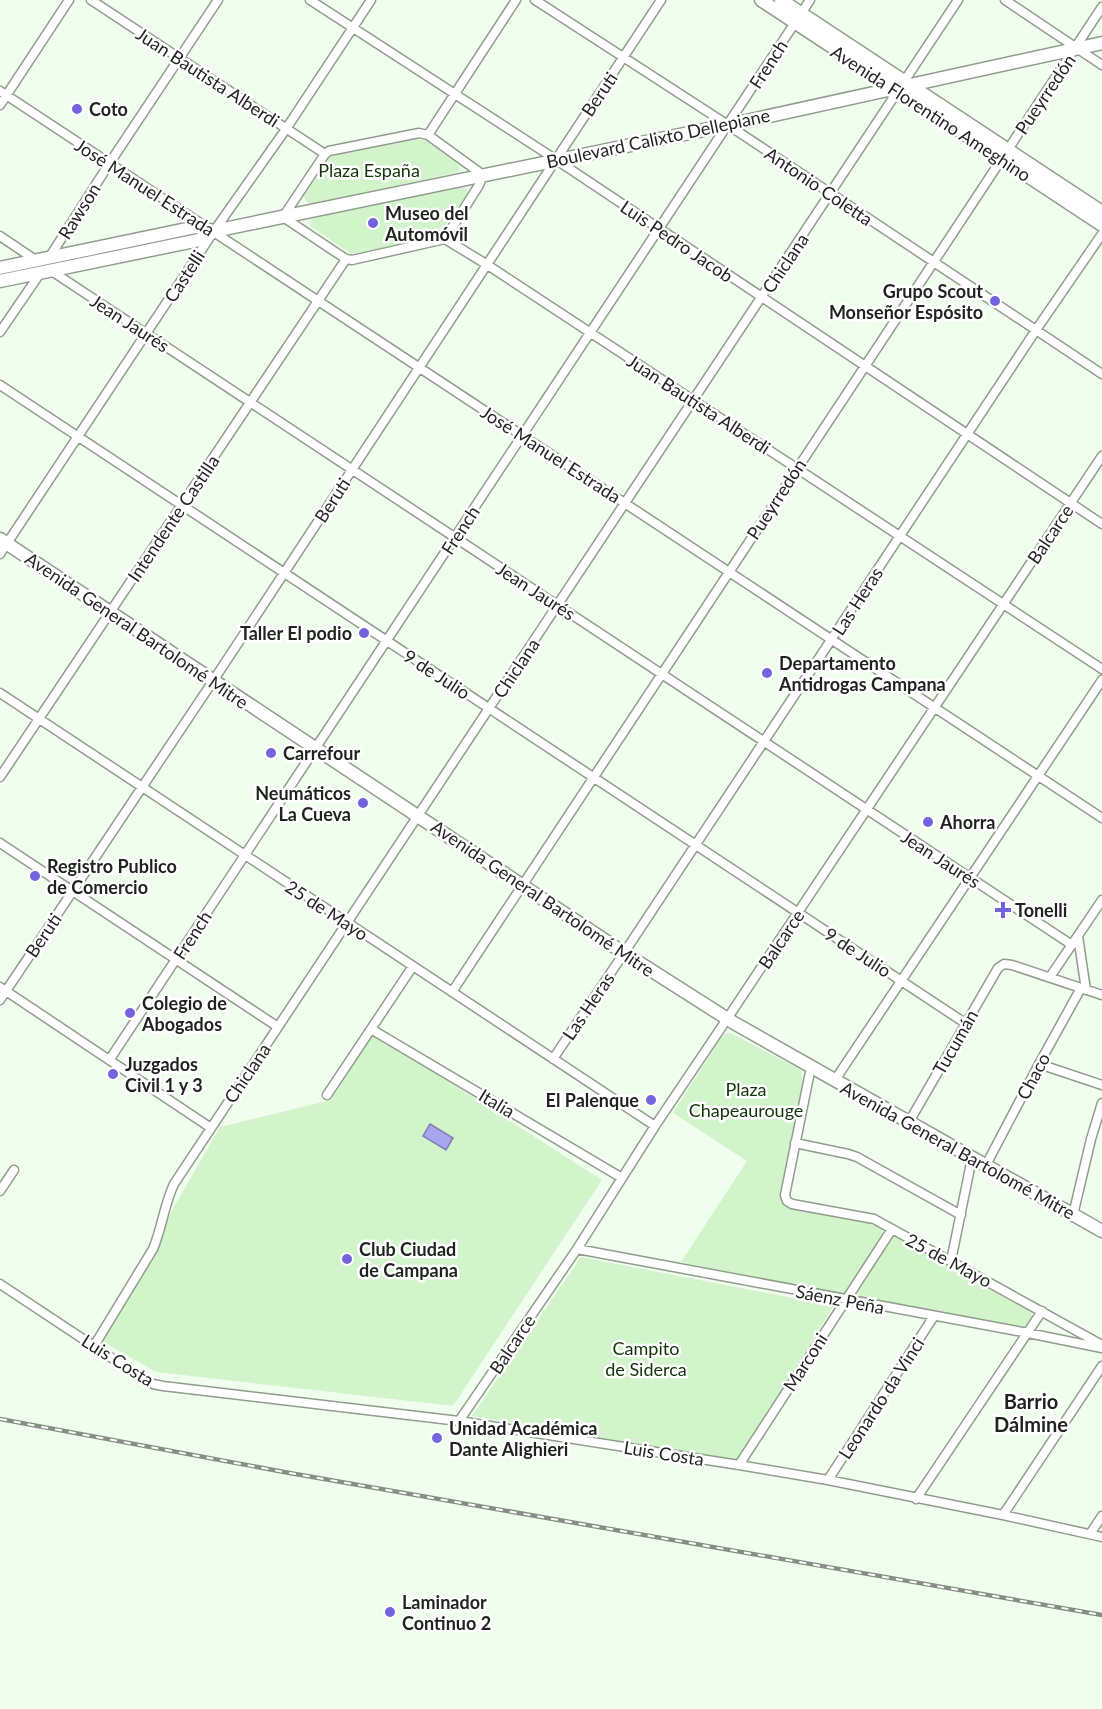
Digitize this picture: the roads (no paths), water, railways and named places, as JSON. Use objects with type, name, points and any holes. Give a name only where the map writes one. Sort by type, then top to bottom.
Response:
[{"type":"main road","name":"Avenida Florentino Ameghino","points":[[761,0],[798,18],[1005,155],[1102,225]]},
{"type":"main road","name":"Avenida Florentino Ameghino","points":[[781,0],[798,18]]},
{"type":"main road","name":"Boulevard Calixto Dellepiane","points":[[0,281],[44,266],[196,227],[214,231],[283,217],[728,125],[1102,43]]},
{"type":"main road","name":"Avenida Florentino Ameghino","points":[[1005,155],[1102,212]]},
{"type":"main road","name":"Boulevard Calixto Dellepiane","points":[[0,268],[44,266]]},
{"type":"main road","name":"Avenida General Bartolomé Mitre","points":[[2,546],[110,612],[727,1019],[1102,1231]]},
{"type":"street","points":[[0,105],[3,93],[69,0]]},
{"type":"street","name":"Juan Bautista Alberdi","points":[[91,0],[325,154]]},
{"type":"street","name":"Rawson","points":[[0,332],[218,0]]},
{"type":"street","name":"Luis Pedro Jacob","points":[[310,0],[555,159],[1102,524]]},
{"type":"street","name":"Castelli","points":[[2,546],[78,437],[371,0]]},
{"type":"street","points":[[428,135],[516,0]]},
{"type":"street","name":"Antonio Coletta","points":[[535,0],[728,125],[1102,374]]},
{"type":"street","name":"Beruti","points":[[0,1000],[3,989],[73,891],[213,681],[661,0]]},
{"type":"street","name":"French","points":[[110,1059],[810,0]]},
{"type":"street","name":"Chiclana","points":[[94,1346],[153,1249],[171,1190],[958,0]]},
{"type":"street","points":[[1005,0],[1102,65]]},
{"type":"street","name":"Pueyrredón","points":[[452,992],[1102,7]]},
{"type":"street","name":"José Manuel Estrada","points":[[3,93],[1102,818]]},
{"type":"street","points":[[419,133],[428,135],[483,175],[445,239],[352,260],[283,217],[329,151],[419,133]]},
{"type":"street","name":"Las Heras","points":[[553,1059],[1102,234]]},
{"type":"street","name":"Jean Jaurés","points":[[0,236],[1072,945]]},
{"type":"street","name":"Juan Bautista Alberdi","points":[[445,239],[1102,669]]},
{"type":"street","name":"Intendente Castilla","points":[[0,777],[346,258]]},
{"type":"street","name":"9 de Julio","points":[[0,385],[965,1023]]},
{"type":"street","name":"Balcarce","points":[[459,1421],[577,1249],[655,1126],[1102,456]]},
{"type":"street","points":[[835,1080],[1102,680]]},
{"type":"street","name":"25 de Mayo","points":[[0,693],[655,1126]]},
{"type":"street","points":[[0,843],[278,1027]]},
{"type":"street","points":[[1102,900],[1050,977],[1102,995]]},
{"type":"street","points":[[1078,936],[1084,989]]},
{"type":"street","name":"Tucumán","points":[[909,1122],[998,968],[1004,964],[1012,965],[1050,977]]},
{"type":"street","points":[[327,1095],[413,966]]},
{"type":"street","points":[[3,989],[211,1128]]},
{"type":"street","name":"Chaco","points":[[986,1165],[1039,1064],[1084,989]]},
{"type":"street","name":"Italia","points":[[371,1029],[622,1178]]},
{"type":"street","points":[[1039,1064],[1102,1085]]},
{"type":"street","points":[[811,1067],[795,1143],[857,1157],[961,1215]]},
{"type":"street","points":[[1073,1215],[1102,1103]]},
{"type":"street","name":"25 de Mayo","points":[[795,1143],[785,1195],[787,1201],[792,1204],[874,1220],[1042,1311],[1102,1347]]},
{"type":"street","points":[[951,1261],[972,1158]]},
{"type":"street","points":[[0,1191],[14,1170]]},
{"type":"street","name":"Marconi","points":[[739,1465],[892,1229]]},
{"type":"street","name":"Sáenz Peña","points":[[577,1249],[1102,1347]]},
{"type":"street","name":"Luis Costa","points":[[0,1284],[153,1384],[459,1421],[739,1465],[828,1480],[1102,1537]]},
{"type":"street","points":[[916,1498],[1042,1311]]},
{"type":"street","name":"Leonardo da Vinci","points":[[828,1480],[934,1316]]},
{"type":"street","points":[[1003,1515],[1102,1366]]},
{"type":"street","points":[[1090,1534],[1102,1515]]},
{"type":"water","points":[[430,1124],[453,1138],[446,1150],[423,1136]]},
{"type":"railway","points":[[0,1419],[284,1472],[1102,1615]]},
{"type":"place","name":"Coto","points":[[77,109]]},
{"type":"place","name":"Museo del Automóvil","points":[[373,223]]},
{"type":"place","name":"Grupo Scout Monseñor Espósito","points":[[995,301]]},
{"type":"place","name":"Taller El podio","points":[[364,633]]},
{"type":"place","name":"Departamento Antidrogas Campana","points":[[767,673]]},
{"type":"place","name":"Carrefour","points":[[271,753]]},
{"type":"place","name":"Neumáticos La Cueva","points":[[363,803]]},
{"type":"place","name":"Ahorra","points":[[928,822]]},
{"type":"place","name":"Registro Publico de Comercio","points":[[35,876]]},
{"type":"place","name":"Tonelli","points":[[1003,910]]},
{"type":"place","name":"Colegio de Abogados","points":[[130,1013]]},
{"type":"place","name":"Juzgados Civil 1 y 3","points":[[113,1074]]},
{"type":"place","name":"El Palenque","points":[[651,1100]]},
{"type":"place","name":"Club Ciudad de Campana","points":[[347,1259]]},
{"type":"place","name":"Unidad Académica Dante Alighieri","points":[[437,1438]]},
{"type":"place","name":"Laminador Continuo 2","points":[[390,1612]]},
{"type":"district","name":"Barrio Dálmine","points":[[1031,1412]]},
{"type":"park label","name":"Plaza España","points":[[369,170]]},
{"type":"park label","name":"Plaza Chapeaurouge","points":[[746,1099]]},
{"type":"park label","name":"Campito de Siderca","points":[[646,1358]]}]
